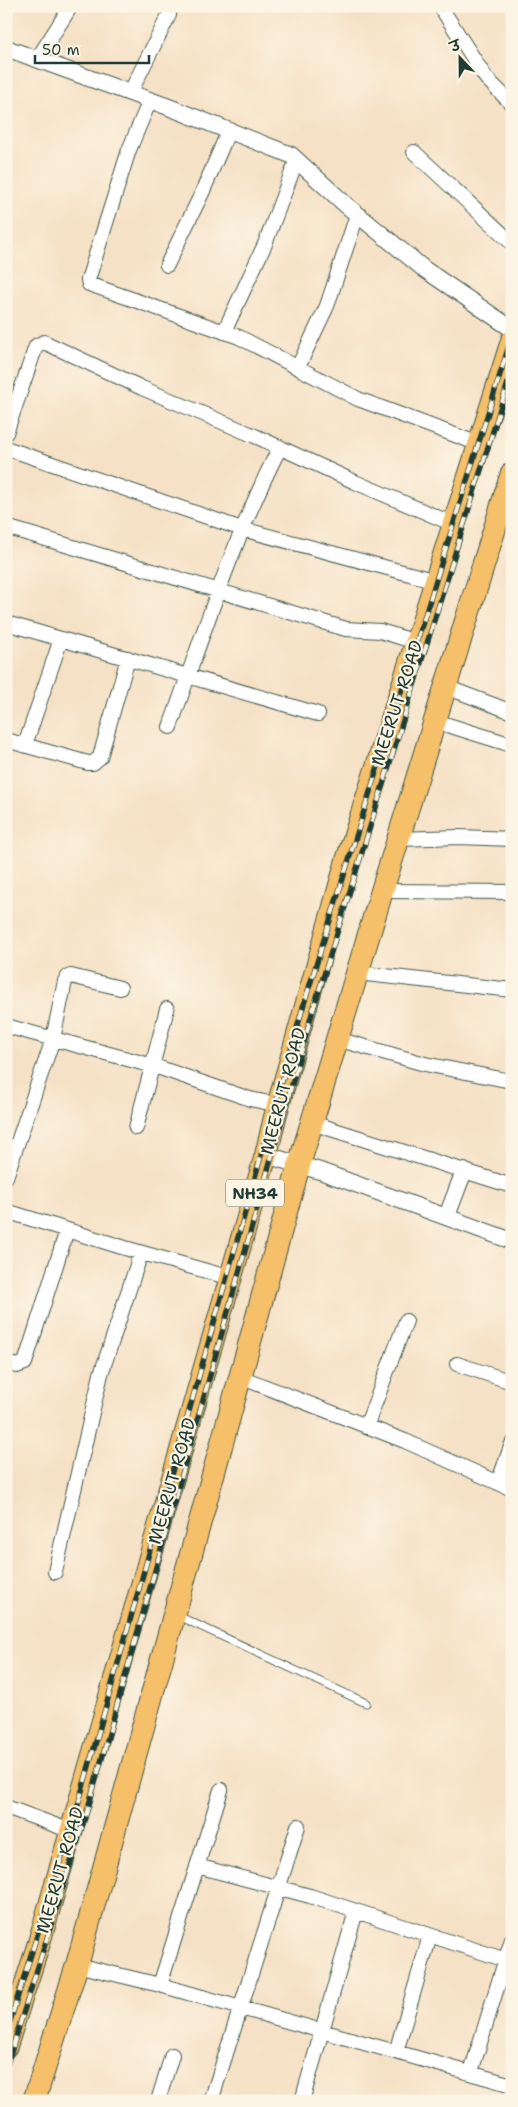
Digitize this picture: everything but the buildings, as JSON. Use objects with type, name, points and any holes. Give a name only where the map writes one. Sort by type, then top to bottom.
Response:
[{"type":"highway","name":"MEERUT ROAD","points":[[6,2046],[39,1943],[266,1155],[278,1105],[346,864],[512,341]]},
{"type":"highway","name":"MEERUT ROAD","points":[[34,2101],[77,1965],[299,1164],[511,478]]},
{"type":"street","points":[[38,58],[71,6]]},
{"type":"street","points":[[440,6],[486,78],[512,104]]},
{"type":"street","points":[[130,93],[169,15]]},
{"type":"street","points":[[6,48],[38,58],[280,150],[297,160],[357,215],[424,269],[512,329]]},
{"type":"street","points":[[150,100],[129,150],[88,282],[90,285],[257,345],[370,404],[479,444]]},
{"type":"street","points":[[167,265],[202,193],[229,130]]},
{"type":"street","points":[[414,152],[512,243]]},
{"type":"street","points":[[224,332],[265,244],[297,160]]},
{"type":"street","points":[[298,367],[339,276],[357,215]]},
{"type":"street","points":[[6,433],[36,346],[44,342],[142,388],[454,524]]},
{"type":"street","points":[[170,727],[242,529],[259,488],[280,447]]},
{"type":"street","points":[[6,448],[242,529],[436,581]]},
{"type":"street","points":[[6,527],[346,629],[380,631],[416,642]]},
{"type":"street","points":[[6,623],[318,714]]},
{"type":"street","points":[[25,745],[61,639]]},
{"type":"street","points":[[6,740],[93,763],[100,757],[128,658]]},
{"type":"street","points":[[446,687],[512,712]]},
{"type":"street","points":[[435,721],[512,744]]},
{"type":"street","points":[[399,839],[460,837],[512,839]]},
{"type":"street","points":[[382,891],[512,892]]},
{"type":"street","points":[[358,973],[512,990]]},
{"type":"street","points":[[6,1177],[52,1039],[65,981],[71,976],[120,988]]},
{"type":"street","points":[[136,1128],[166,1009]]},
{"type":"street","points":[[6,1026],[152,1066],[250,1099],[278,1105]]},
{"type":"street","points":[[337,1039],[426,1064],[511,1081]]},
{"type":"street","points":[[312,1122],[512,1186]]},
{"type":"street","points":[[266,1155],[299,1164],[505,1238]]},
{"type":"street","points":[[447,1216],[464,1171]]},
{"type":"street","points":[[6,1211],[141,1253],[230,1278]]},
{"type":"street","points":[[6,1363],[17,1366],[25,1363],[67,1230]]},
{"type":"street","points":[[55,1572],[101,1374],[141,1253]]},
{"type":"street","points":[[366,1427],[406,1321]]},
{"type":"street","points":[[457,1364],[512,1382]]},
{"type":"street","points":[[240,1377],[405,1441],[512,1489]]},
{"type":"street","points":[[498,1483],[512,1444]]},
{"type":"street","points":[[160,1985],[221,1790]]},
{"type":"street","points":[[6,1807],[71,1831]]},
{"type":"street","points":[[211,2101],[298,1826]]},
{"type":"street","points":[[197,1866],[310,1896],[508,1961]]},
{"type":"street","points":[[302,2101],[356,1912]]},
{"type":"street","points":[[396,2052],[430,1936]]},
{"type":"street","points":[[471,2072],[508,1961],[512,1939]]},
{"type":"street","points":[[77,1965],[160,1985],[512,2085]]},
{"type":"street","points":[[158,2101],[172,2055]]},
{"type":"lane","points":[[174,1614],[366,1703]]},
{"type":"railway","points":[[6,2034],[78,1805],[303,1007],[512,336]]},
{"type":"railway","points":[[6,2068],[88,1808],[313,1010],[512,370]]}]
